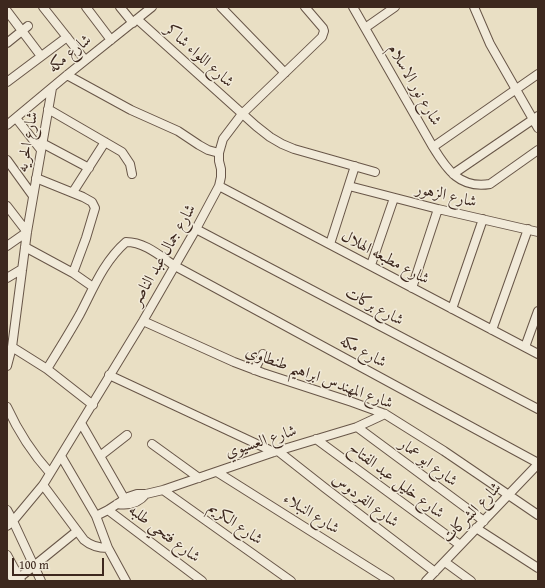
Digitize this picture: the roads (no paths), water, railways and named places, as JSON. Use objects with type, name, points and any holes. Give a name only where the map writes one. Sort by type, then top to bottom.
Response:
[{"type":"street","points":[[44,7],[85,60]]},
{"type":"street","points":[[86,7],[111,40]]},
{"type":"street","name":"شارع اللواء شاكر","points":[[120,7],[270,137],[294,149],[376,172]]},
{"type":"street","name":"شارع مكه","points":[[7,125],[66,75],[152,7]]},
{"type":"street","points":[[221,7],[285,73]]},
{"type":"street","name":"شارع جمال عبد الناصر","points":[[10,523],[43,485],[143,321],[196,229],[219,186],[221,169],[219,154],[223,139],[242,114],[324,34],[323,28],[305,7]]},
{"type":"street","name":"شارع نور الاسلام","points":[[353,7],[433,147],[453,174]]},
{"type":"street","points":[[365,28],[395,7]]},
{"type":"street","points":[[474,7],[490,44],[516,90],[536,118],[538,128]]},
{"type":"street","points":[[7,11],[25,29],[41,56]]},
{"type":"street","points":[[7,43],[25,29]]},
{"type":"street","points":[[7,82],[67,37]]},
{"type":"street","points":[[433,147],[538,74]]},
{"type":"street","points":[[66,75],[131,110],[178,131],[204,147],[219,154]]},
{"type":"street","name":"شارع الحريه","points":[[7,366],[12,347],[27,232],[52,88]]},
{"type":"street","points":[[48,109],[122,152],[130,164],[132,174]]},
{"type":"street","points":[[16,118],[42,146],[89,168]]},
{"type":"street","points":[[536,118],[453,174],[464,182],[472,185],[481,186],[490,184],[538,150]]},
{"type":"street","points":[[73,192],[105,142]]},
{"type":"street","points":[[7,160],[33,196]]},
{"type":"street","points":[[330,244],[355,166]]},
{"type":"street","points":[[36,178],[73,192],[92,202],[95,208],[73,273]]},
{"type":"street","name":"شارع مطبعه الهلال","points":[[219,186],[538,354]]},
{"type":"street","name":"شارع الزهور","points":[[349,186],[438,209],[538,232]]},
{"type":"street","points":[[370,266],[394,198]]},
{"type":"street","points":[[7,206],[27,232],[7,246]]},
{"type":"street","points":[[412,288],[438,209]]},
{"type":"street","points":[[452,309],[483,219]]},
{"type":"street","name":"شارع بركات","points":[[196,229],[538,409]]},
{"type":"street","points":[[492,330],[528,229]]},
{"type":"street","name":"شارع مكه","points":[[93,287],[119,248],[126,242],[136,242],[175,266],[538,463]]},
{"type":"street","points":[[25,247],[73,273],[93,287],[80,313],[47,369]]},
{"type":"street","points":[[7,278],[22,269]]},
{"type":"street","points":[[525,347],[538,311]]},
{"type":"street","name":"شارع المهندس ابراهيم طنطاوي","points":[[143,321],[254,370],[385,414],[444,451],[538,515]]},
{"type":"street","points":[[12,347],[47,369],[92,405]]},
{"type":"street","points":[[254,370],[263,354]]},
{"type":"street","name":"شارع الفردوس","points":[[109,375],[276,452],[435,572]]},
{"type":"street","points":[[7,407],[30,448],[50,473]]},
{"type":"street","name":"شارع العسيوي","points":[[96,516],[121,501],[123,505],[133,504],[142,499],[146,494],[163,490],[316,439],[357,427],[385,414]]},
{"type":"street","points":[[82,423],[100,456],[121,501]]},
{"type":"street","name":"شارع ابو عمار","points":[[357,427],[484,521]]},
{"type":"street","points":[[100,456],[127,435]]},
{"type":"street","name":"شارع خليل عبد الفتاح","points":[[316,439],[460,546]]},
{"type":"street","points":[[152,444],[199,478]]},
{"type":"street","points":[[61,456],[96,516],[108,548],[126,581]]},
{"type":"street","name":"شارع الشركات","points":[[429,580],[538,463]]},
{"type":"street","name":"شارع النبلاء","points":[[217,472],[390,581]]},
{"type":"street","points":[[530,472],[538,476]]},
{"type":"street","points":[[43,485],[76,531],[88,544],[94,547],[108,548]]},
{"type":"street","name":"شارع الكريم","points":[[163,490],[291,581]]},
{"type":"street","points":[[7,510],[10,523],[41,581]]},
{"type":"street","name":"شارع فتحي طلبه","points":[[108,510],[202,581]]},
{"type":"street","points":[[476,528],[538,568]]},
{"type":"street","points":[[18,580],[76,531]]},
{"type":"street","points":[[7,555],[18,580]]},
{"type":"street","points":[[445,562],[472,581]]},
{"type":"street","points":[[7,568],[18,580]]}]
